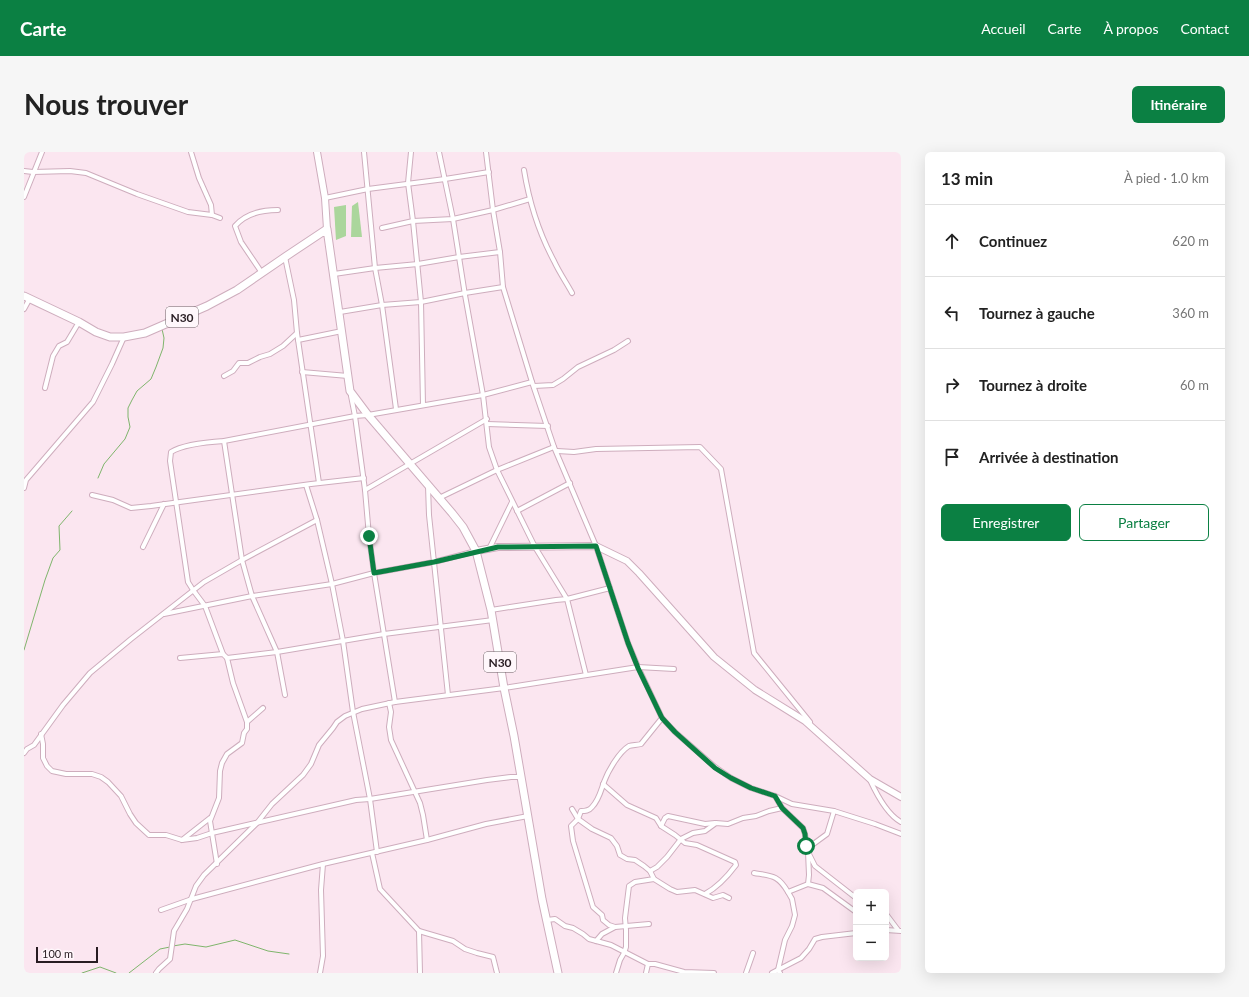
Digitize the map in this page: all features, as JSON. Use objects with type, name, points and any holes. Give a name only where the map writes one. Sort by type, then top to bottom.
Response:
[{"type":"main road","name":"N30","points":[[27,297],[79,322],[96,332],[110,337],[124,337],[145,332],[207,306],[237,290],[327,229],[340,312],[350,391],[368,415],[411,463],[463,527],[476,552],[493,620],[504,688],[558,973]]},
{"type":"street","points":[[24,197],[42,152]]},
{"type":"street","points":[[191,152],[199,178],[211,205],[212,215]]},
{"type":"street","points":[[317,152],[325,198],[327,229]]},
{"type":"street","points":[[364,152],[375,268],[382,305],[396,409]]},
{"type":"street","points":[[412,152],[408,183],[414,221],[421,302],[423,405]]},
{"type":"street","points":[[439,152],[453,219],[483,395],[489,447],[497,470],[512,502],[535,547],[567,600],[586,675]]},
{"type":"street","points":[[486,152],[500,252],[503,287],[533,384],[554,447],[596,546],[628,643],[638,668],[662,718],[675,732],[715,768],[751,788],[775,796],[792,804],[834,811],[901,834]]},
{"type":"street","points":[[524,170],[530,200],[546,244],[572,293]]},
{"type":"street","points":[[24,171],[70,171],[86,173],[137,194],[188,212],[212,215],[220,218]]},
{"type":"street","points":[[325,198],[368,189],[489,172]]},
{"type":"street","points":[[382,228],[414,221],[453,219],[530,200]]},
{"type":"street","points":[[262,273],[241,242],[235,226],[246,215],[267,210],[278,210]]},
{"type":"street","points":[[334,274],[418,264],[459,256],[500,252]]},
{"type":"street","points":[[285,257],[294,300],[302,372],[319,483]]},
{"type":"street","points":[[340,312],[382,305],[421,302],[503,287]]},
{"type":"street","points":[[24,309],[27,297]]},
{"type":"street","points":[[45,388],[53,356],[59,346],[67,342],[79,322]]},
{"type":"street","points":[[298,340],[342,331]]},
{"type":"street","points":[[224,376],[233,371],[239,363],[248,363],[270,354],[283,346],[297,333]]},
{"type":"street","points":[[24,488],[26,480],[93,402],[124,337]]},
{"type":"street","points":[[182,840],[210,818],[216,809],[219,798],[220,770],[222,763],[227,754],[242,743],[244,733],[247,728],[247,722],[233,683],[227,658],[223,654],[205,606],[188,582],[170,461],[171,452],[177,449],[211,442],[224,441],[355,416],[483,395],[533,384],[553,385],[578,367],[614,350],[628,341]]},
{"type":"street","points":[[302,372],[348,376]]},
{"type":"street","points":[[350,391],[364,478],[374,573],[395,702]]},
{"type":"street","points":[[365,490],[487,421],[548,426]]},
{"type":"street","points":[[224,441],[242,560],[252,596],[277,652],[285,695]]},
{"type":"street","points":[[440,498],[497,470],[554,447]]},
{"type":"street","points":[[557,451],[574,452],[596,449],[700,447],[721,469],[754,653],[816,730]]},
{"type":"street","points":[[92,495],[112,500],[131,508],[306,484],[364,478]]},
{"type":"street","points":[[517,511],[570,483]]},
{"type":"street","points":[[306,484],[317,520],[332,584],[343,642],[353,712],[370,799],[374,852],[380,890],[418,931],[453,941],[465,949],[493,958],[497,973]]},
{"type":"street","points":[[428,484],[429,516],[448,695]]},
{"type":"street","points":[[490,549],[512,502]]},
{"type":"street","points":[[143,547],[164,504]]},
{"type":"street","points":[[24,753],[27,749],[34,745],[41,734],[90,673],[193,590],[242,560],[317,520]]},
{"type":"street","points":[[162,615],[252,596],[332,584],[374,573],[434,562],[498,547],[596,546],[627,561],[714,657],[755,690],[805,721],[870,779],[901,797]]},
{"type":"street","points":[[491,610],[556,600],[567,600],[610,588]]},
{"type":"street","points":[[227,658],[343,642],[384,634],[493,620]]},
{"type":"street","points":[[180,658],[223,654]]},
{"type":"street","points":[[156,973],[159,968],[170,959],[174,931],[187,910],[196,886],[204,875],[217,864],[257,823],[272,804],[303,775],[311,764],[319,745],[337,722],[353,712],[395,702],[504,688],[638,668],[674,669]]},
{"type":"street","points":[[389,703],[389,727],[391,740],[420,802],[427,840]]},
{"type":"street","points":[[247,722],[263,708]]},
{"type":"street","points":[[649,924],[615,927],[609,925],[603,920],[602,915],[593,907],[571,832],[571,826],[578,819],[581,811],[587,811],[592,807],[614,763],[622,753],[630,746],[641,744],[662,718]]},
{"type":"street","points":[[41,734],[43,758],[47,766],[52,771],[66,774],[92,774],[101,777],[121,796],[133,819],[149,835],[166,835],[182,840],[197,838],[212,833],[356,800],[511,777],[521,777]]},
{"type":"street","points":[[870,779],[876,794],[896,820],[901,822]]},
{"type":"street","points":[[603,784],[627,805],[656,818],[661,826],[685,843],[697,845],[735,862],[736,865],[728,877],[705,894]]},
{"type":"street","points":[[775,796],[782,808],[803,828],[808,852],[808,884]]},
{"type":"street","points":[[661,826],[665,818],[668,816],[705,824],[728,824],[743,818],[756,816],[782,808]]},
{"type":"street","points":[[572,809],[578,819],[592,829],[611,838],[617,846],[620,855],[627,859],[635,860],[644,866],[650,871],[654,879],[670,889],[677,892],[695,890],[713,898],[723,895],[729,898]]},
{"type":"street","points":[[808,852],[812,845],[827,834],[834,811]]},
{"type":"street","points":[[161,910],[192,899],[323,864],[427,840],[486,824],[528,816]]},
{"type":"street","points":[[210,818],[217,864]]},
{"type":"street","points":[[650,871],[657,867],[667,857],[681,839],[693,833],[705,831],[716,823]]},
{"type":"street","points":[[808,852],[815,866],[853,896]]},
{"type":"street","points":[[320,973],[323,956],[320,890],[323,864]]},
{"type":"street","points":[[754,873],[772,876],[782,881],[792,899],[795,915],[792,926],[785,940],[779,971]]},
{"type":"street","points":[[616,973],[624,952],[626,927],[625,918],[629,886],[635,882],[654,879]]},
{"type":"street","points":[[788,892],[808,884],[823,888],[853,910]]},
{"type":"street","points":[[889,918],[900,931]]},
{"type":"street","points":[[547,920],[555,919],[565,926],[573,928],[589,939],[611,945],[648,964],[655,964],[684,972],[714,973]]},
{"type":"street","points":[[596,941],[602,934],[615,927]]},
{"type":"street","points":[[889,930],[900,931]]},
{"type":"street","points":[[418,931],[420,973]]},
{"type":"street","points":[[772,973],[779,971],[801,958],[815,939],[853,933]]},
{"type":"street","points":[[746,973],[753,953]]},
{"type":"street","points":[[646,973],[648,964]]},
{"type":"green space","points":[[358,202],[362,237],[351,237],[352,206]]},
{"type":"green space","points":[[346,205],[346,236],[336,240],[334,207]]},
{"type":"waterway","points":[[98,478],[104,464],[125,439],[130,427],[128,408],[132,400],[137,391],[151,379],[163,348],[164,338],[162,329]]},
{"type":"waterway","points":[[24,650],[45,580],[53,558],[60,550],[59,526],[72,511]]},
{"type":"waterway","points":[[173,946],[185,944],[206,947],[235,940],[268,951],[289,954]]},
{"type":"waterway","points":[[129,973],[160,949],[170,947]]},
{"type":"waterway","points":[[82,973],[100,967],[116,973]]},
{"type":"route","points":[[369,536],[374,573],[434,562],[498,547],[596,546],[628,643],[638,668],[662,718],[675,732],[715,768],[751,788],[775,796],[782,808],[803,828],[806,846]]}]
